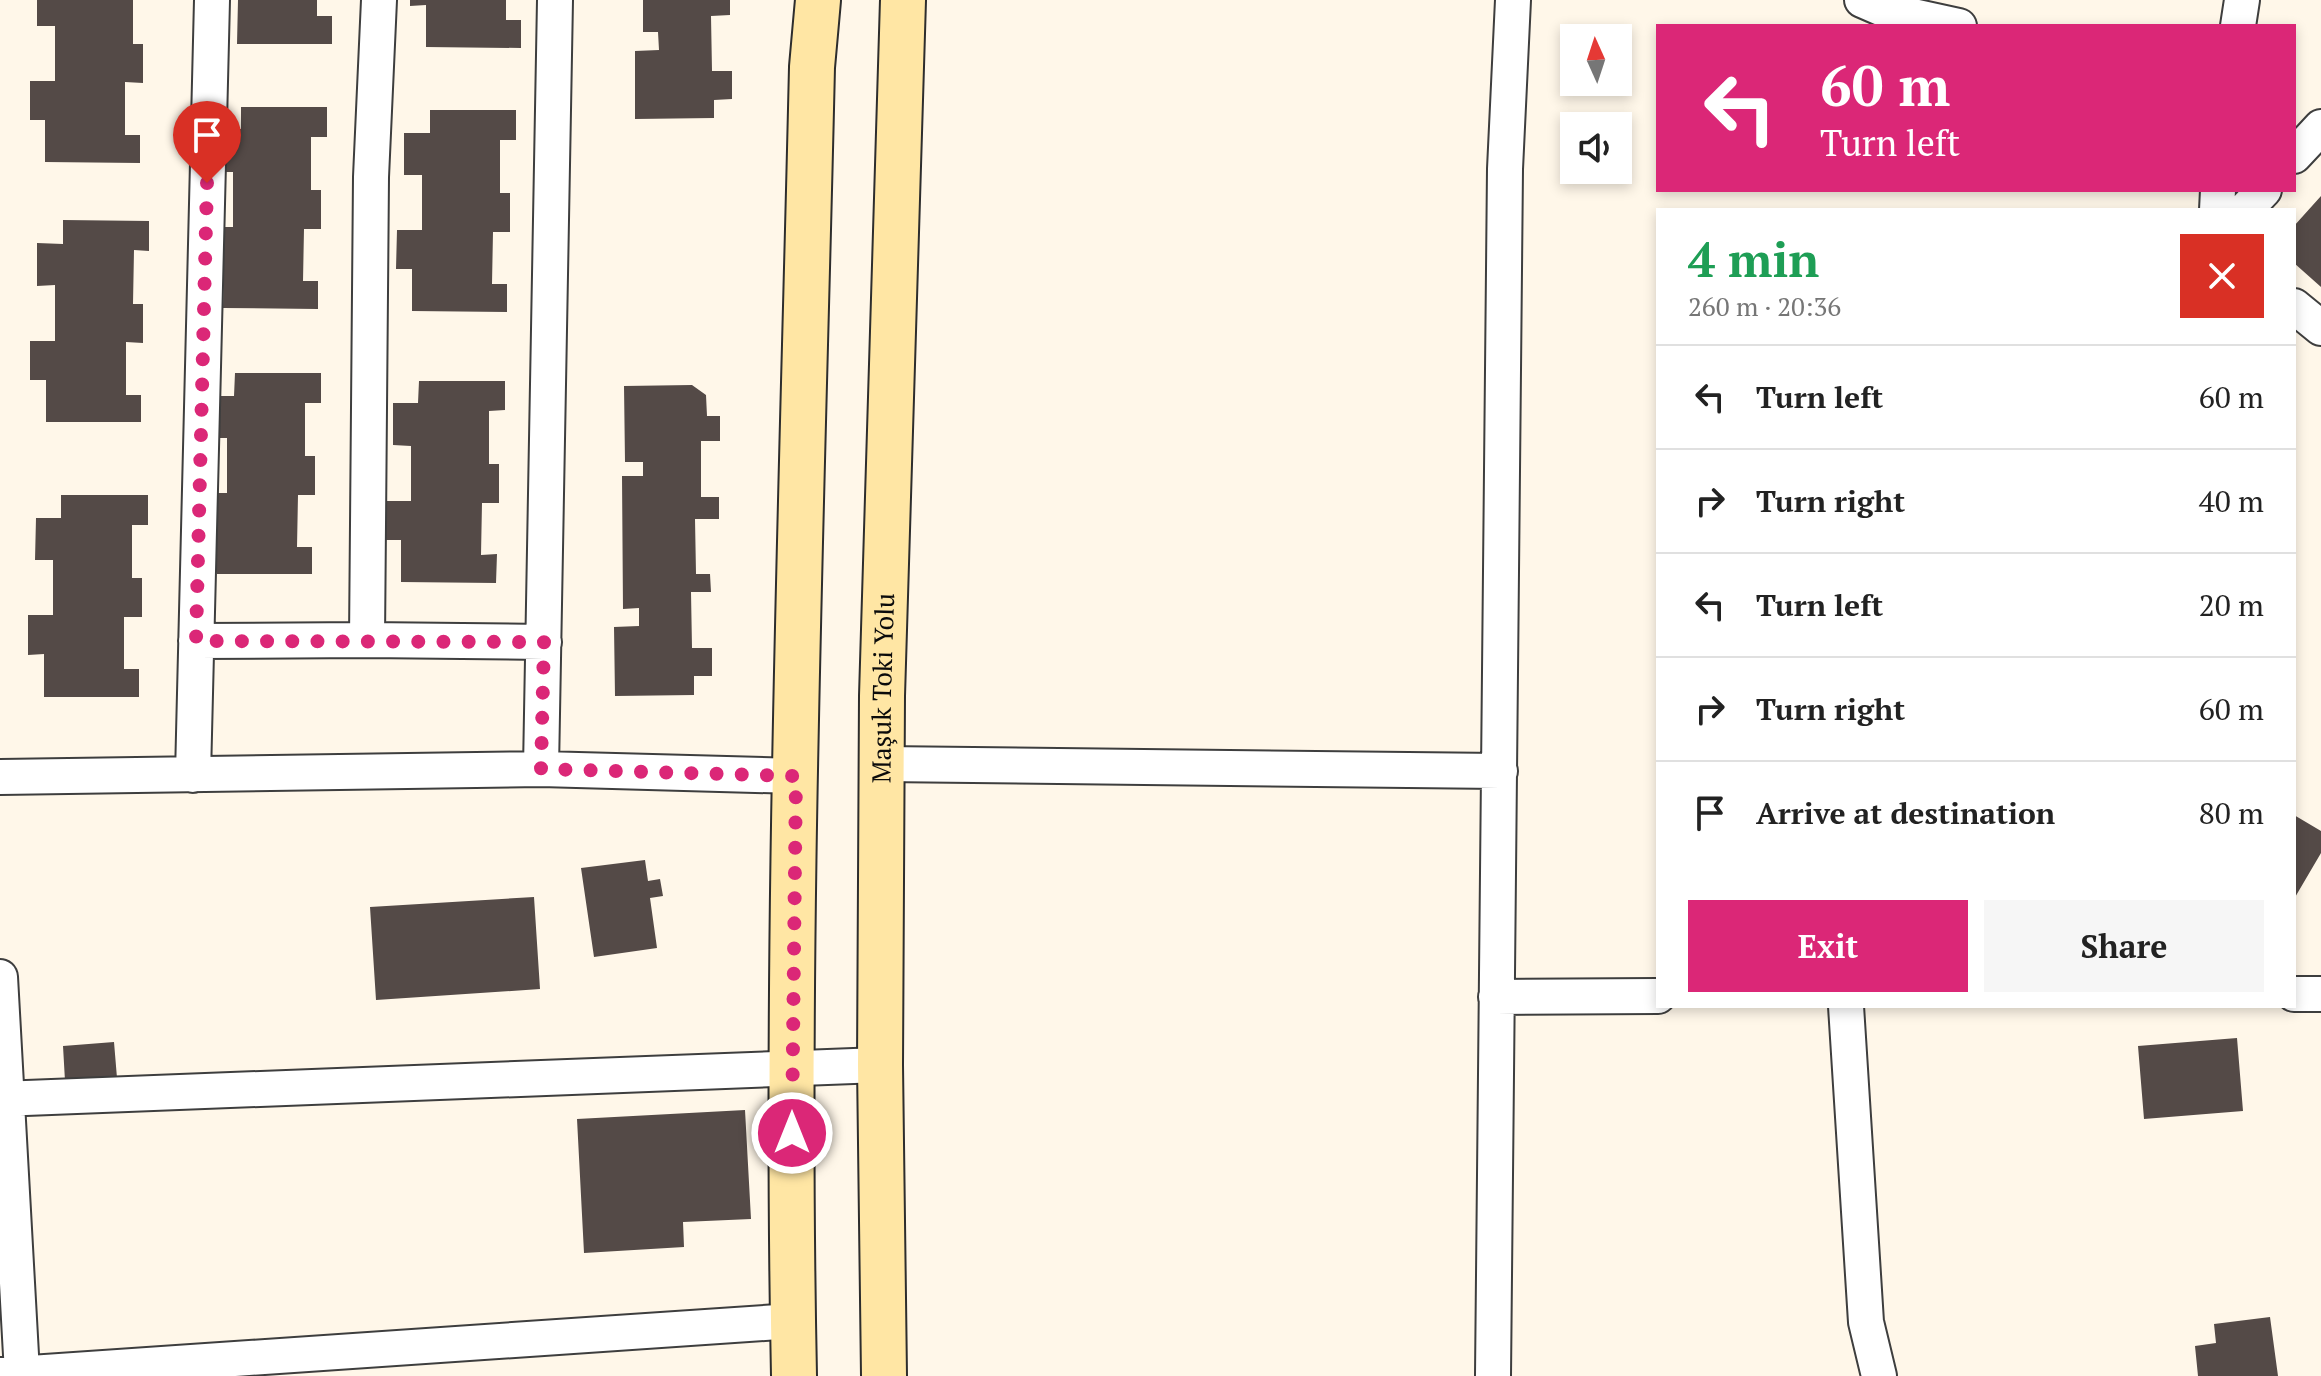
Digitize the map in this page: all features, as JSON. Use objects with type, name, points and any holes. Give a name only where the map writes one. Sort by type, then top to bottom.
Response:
[{"type":"main road","points":[[794,1376],[792,1070],[796,776],[812,67],[818,0]]},
{"type":"main road","name":"Maşuk Toki Yolu","points":[[884,1376],[880,1065],[883,764],[903,0]]},
{"type":"street","points":[[193,775],[212,0]]},
{"type":"street","points":[[367,640],[371,177],[379,0]]},
{"type":"street","points":[[541,769],[555,0]]},
{"type":"street","points":[[1493,1376],[1505,169],[1513,0]]},
{"type":"street","points":[[1862,0],[1885,10],[1950,24]]},
{"type":"street","points":[[2238,24],[2242,0]]},
{"type":"street","points":[[2296,154],[2321,127]]},
{"type":"street","points":[[2247,208],[2262,192]]},
{"type":"street","points":[[2296,308],[2321,328]]},
{"type":"street","points":[[196,641],[544,642]]},
{"type":"street","points":[[883,764],[1500,771]]},
{"type":"street","points":[[0,777],[541,769],[796,776]]},
{"type":"street","points":[[0,977],[11,1374],[202,1369],[793,1321]]},
{"type":"street","points":[[2296,994],[2321,994]]},
{"type":"street","points":[[1496,997],[1656,996]]},
{"type":"street","points":[[1846,1008],[1866,1322],[1879,1376]]},
{"type":"street","points":[[3,1099],[880,1065]]},
{"type":"building","points":[[37,0],[133,0],[133,44],[143,44],[143,83],[125,82],[125,135],[140,135],[140,163],[45,162],[45,120],[30,120],[30,81],[55,81],[55,26],[37,26]]},
{"type":"building","points":[[238,0],[317,0],[317,16],[332,16],[332,44],[237,44]]},
{"type":"building","points":[[410,0],[506,0],[506,20],[521,20],[521,48],[426,47],[426,5],[410,6]]},
{"type":"building","points":[[643,0],[730,0],[730,15],[711,16],[712,71],[732,71],[732,99],[714,100],[714,118],[635,119],[635,51],[659,50],[658,32],[643,32]]},
{"type":"building","points":[[241,107],[327,107],[327,137],[311,137],[311,190],[321,190],[321,229],[304,229],[303,281],[318,281],[318,309],[223,308],[224,266],[208,266],[208,227],[233,227],[233,172],[215,172],[215,130],[241,129]]},
{"type":"building","points":[[430,110],[516,110],[516,140],[500,140],[500,193],[510,193],[510,232],[493,232],[492,284],[507,284],[507,312],[412,311],[412,269],[396,269],[397,230],[422,230],[422,175],[404,175],[404,133],[430,133]]},
{"type":"building","points":[[2321,196],[2321,287],[2296,265],[2296,224]]},
{"type":"building","points":[[63,220],[149,221],[149,251],[134,250],[133,304],[143,304],[143,343],[126,342],[126,395],[141,395],[141,422],[46,422],[46,380],[30,380],[30,341],[55,341],[55,285],[37,286],[37,243],[63,244]]},
{"type":"building","points":[[235,373],[321,373],[321,403],[305,403],[305,456],[315,456],[315,495],[298,495],[297,547],[312,547],[312,574],[217,574],[217,532],[202,532],[202,493],[227,493],[227,438],[209,438],[209,396],[234,396]]},
{"type":"building","points":[[419,381],[505,381],[505,410],[489,411],[489,464],[499,464],[499,503],[482,503],[481,555],[497,554],[496,583],[401,582],[401,540],[386,540],[386,501],[411,501],[411,446],[393,445],[393,403],[418,403]]},
{"type":"building","points":[[692,385],[706,395],[707,416],[720,416],[720,441],[701,441],[701,497],[719,497],[719,519],[695,519],[696,574],[710,574],[711,592],[691,592],[692,648],[712,648],[712,676],[694,676],[694,695],[615,696],[614,627],[639,626],[639,608],[623,609],[622,476],[643,476],[643,462],[625,462],[624,386]]},
{"type":"building","points":[[61,495],[148,495],[148,525],[132,525],[132,578],[142,578],[142,617],[124,617],[124,669],[139,669],[139,697],[44,697],[44,654],[28,655],[28,615],[53,615],[53,560],[35,560],[36,518],[61,518]]},
{"type":"building","points":[[2296,816],[2321,831],[2321,853],[2296,896]]},
{"type":"building","points":[[645,860],[648,881],[660,879],[663,896],[650,898],[657,948],[594,957],[581,868]]},
{"type":"building","points":[[534,897],[540,989],[376,1000],[370,907]]},
{"type":"building","points":[[2237,1038],[2243,1111],[2144,1119],[2138,1046]]},
{"type":"building","points":[[114,1042],[117,1078],[65,1081],[63,1046]]},
{"type":"building","points":[[745,1110],[751,1219],[683,1222],[684,1247],[584,1253],[577,1119]]},
{"type":"building","points":[[2270,1317],[2278,1376],[2198,1376],[2195,1346],[2216,1343],[2214,1324]]},
{"type":"route","points":[[207,183],[196,641],[544,642],[541,769],[796,776],[792,1133]]}]
